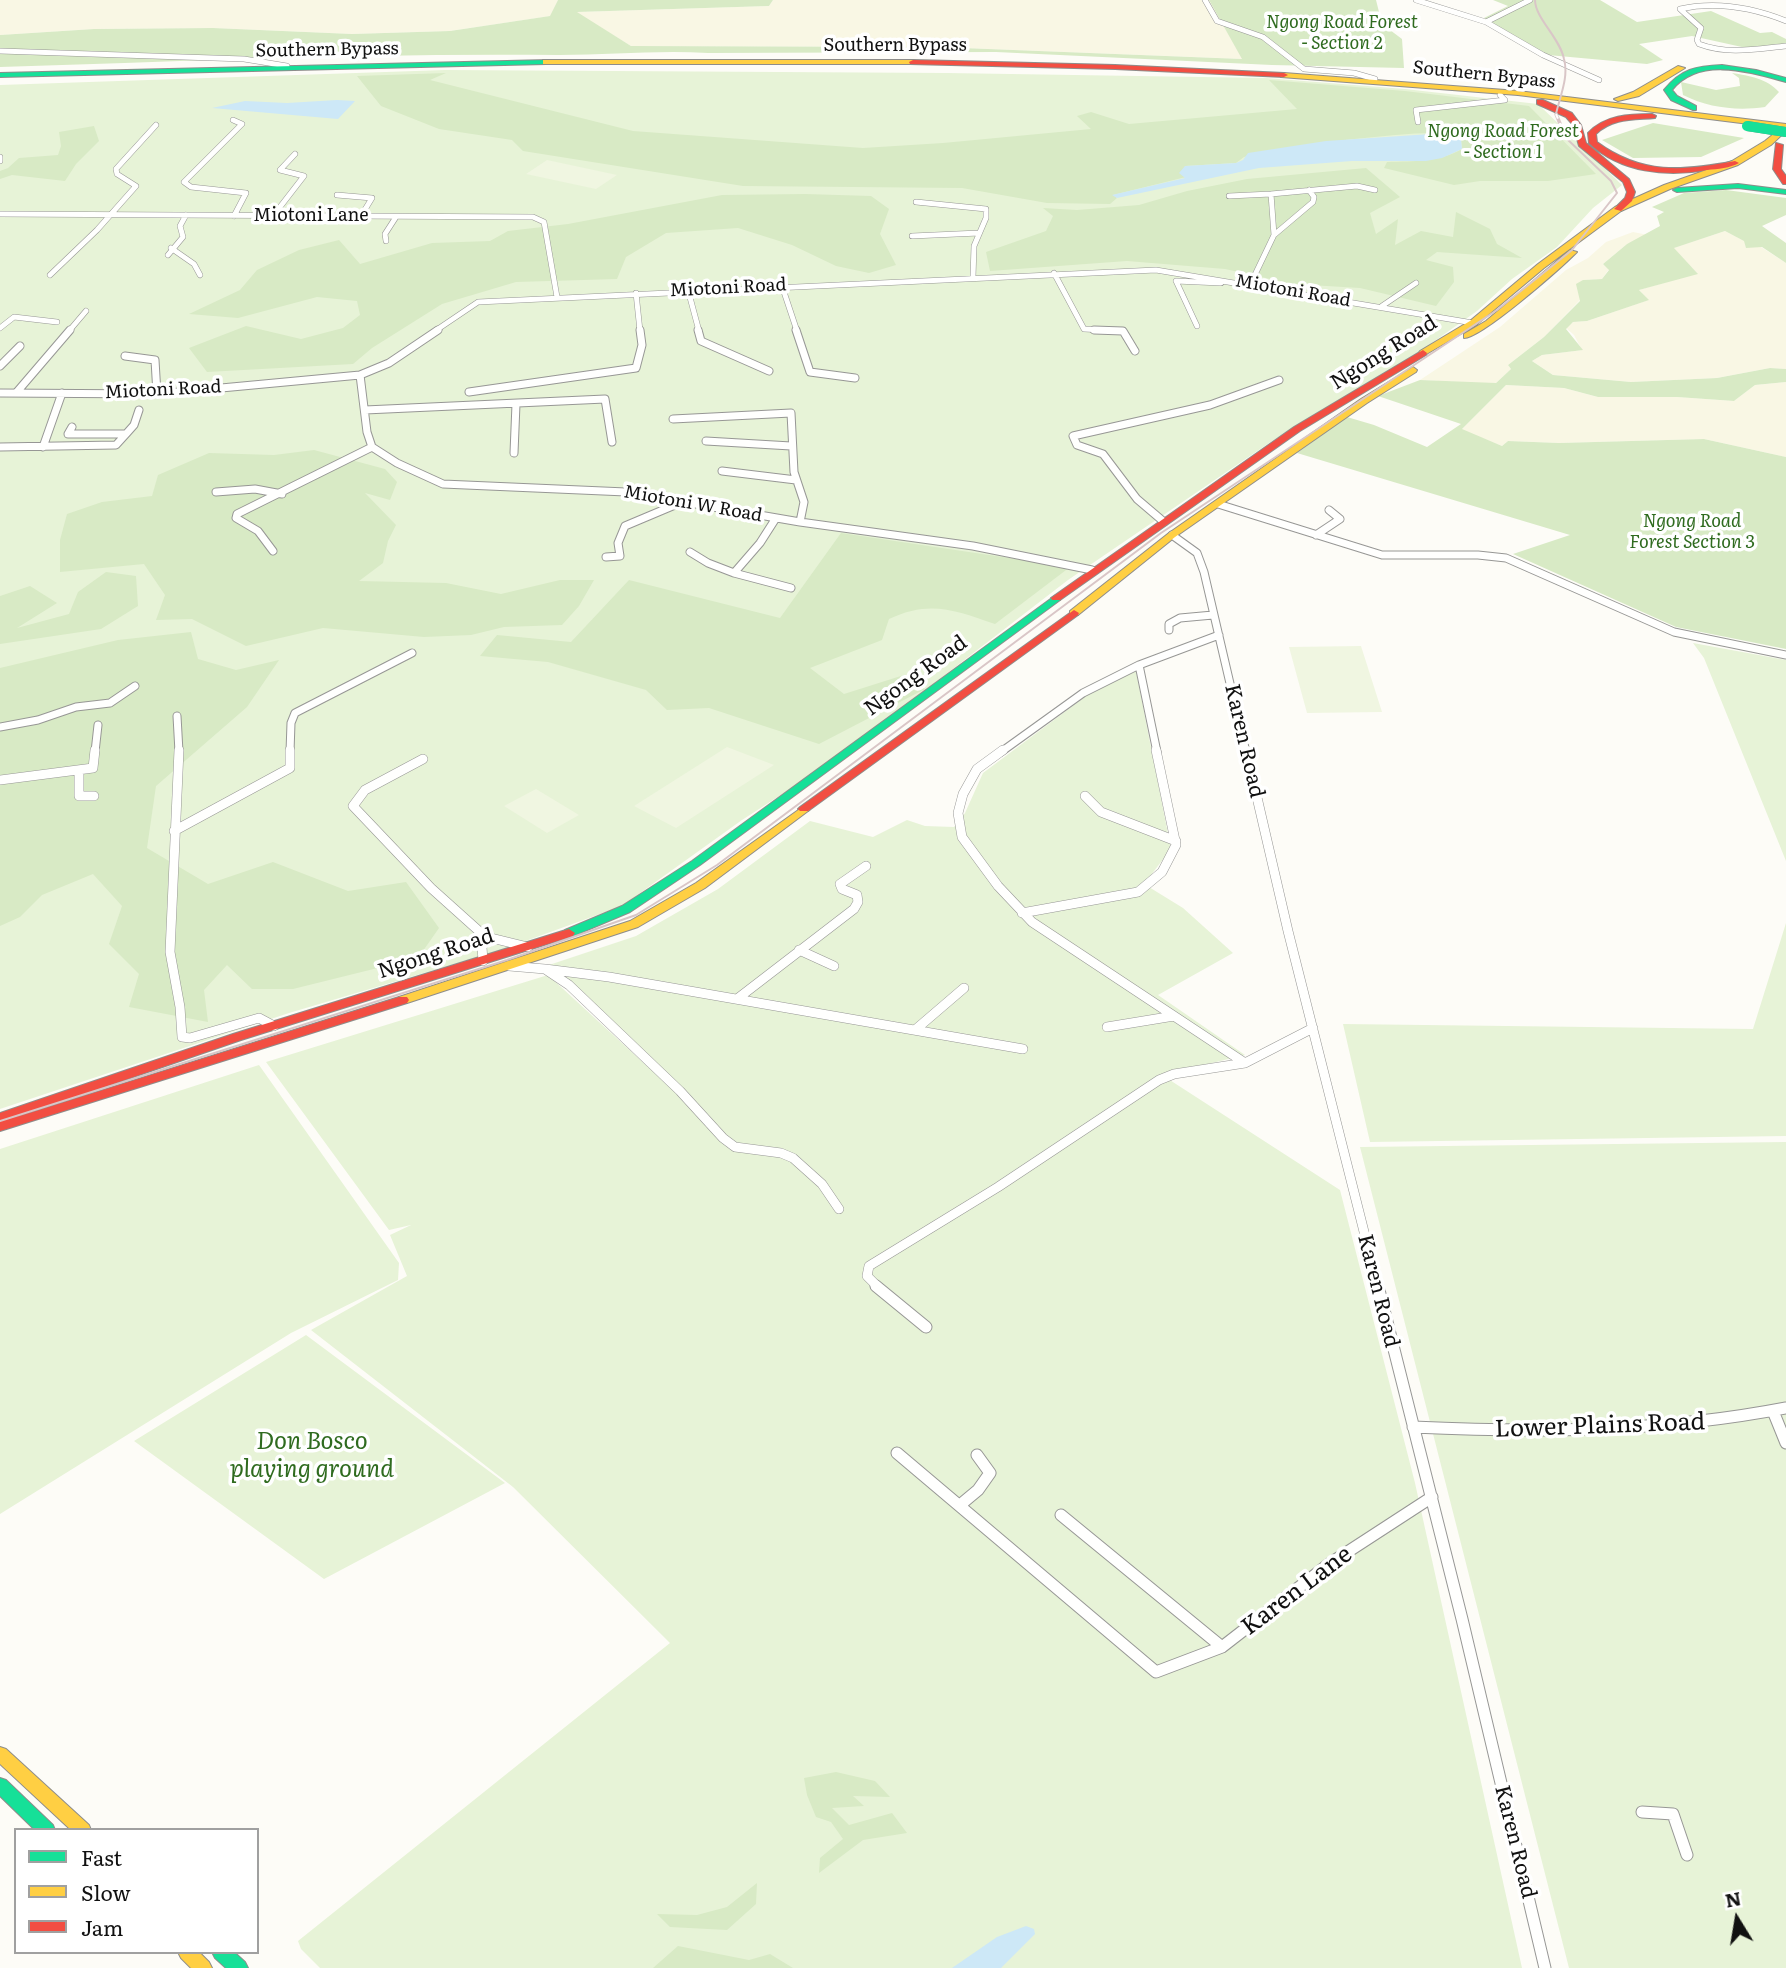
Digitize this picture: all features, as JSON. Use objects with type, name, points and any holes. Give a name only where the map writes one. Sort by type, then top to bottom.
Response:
[{"type":"main road","name":"Southern Bypass","points":[[0,77],[287,66],[618,61],[911,61],[1194,68],[1375,79],[1591,101],[1748,123],[1785,134]]},
{"type":"main road","points":[[1591,101],[1637,96],[1668,73],[1697,65],[1736,64],[1786,74]]},
{"type":"main road","name":"Southern Bypass","points":[[0,77],[602,65],[921,65],[1239,74],[1500,95],[1675,117],[1748,123]]},
{"type":"main road","points":[[1748,123],[1687,106],[1671,94],[1669,85],[1681,74],[1714,68],[1754,71],[1786,80]]},
{"type":"main road","points":[[1520,98],[1549,104],[1574,120],[1582,144],[1629,186],[1629,199],[1618,209]]},
{"type":"main road","points":[[1675,117],[1641,116],[1611,120],[1599,125],[1592,132],[1592,143],[1615,160],[1657,170],[1702,170],[1735,163]]},
{"type":"main road","points":[[1785,134],[1777,169],[1786,182]]},
{"type":"main road","name":"Ngong Road","points":[[0,1126],[439,989],[634,925],[666,908],[740,857],[1109,587],[1168,528],[1297,429],[1474,323],[1541,266],[1618,209],[1667,187],[1735,163],[1785,134]]},
{"type":"main road","name":"Ngong Road","points":[[0,1118],[184,1055],[527,947],[626,909],[957,673],[1092,570],[1218,504],[1364,401],[1489,323],[1572,254],[1627,213],[1749,162],[1785,134]]},
{"type":"main road","points":[[1678,190],[1738,186],[1786,192]]},
{"type":"main road","points":[[1267,450],[1279,450],[1286,455]]},
{"type":"main road","points":[[759,816],[758,820],[766,826],[786,823]]},
{"type":"main road","points":[[715,848],[725,842],[741,845],[745,851],[740,857]]},
{"type":"main road","points":[[0,1754],[81,1828]]},
{"type":"main road","points":[[0,1785],[45,1828]]},
{"type":"main road","points":[[189,1954],[203,1968]]},
{"type":"main road","points":[[223,1954],[239,1968]]},
{"type":"street","points":[[1205,0],[1217,21],[1263,37],[1304,69],[1354,73],[1375,79]]},
{"type":"street","points":[[1416,0],[1486,22],[1542,55],[1599,80]]},
{"type":"street","points":[[1486,22],[1530,0]]},
{"type":"street","points":[[1786,21],[1734,3],[1712,3],[1679,9],[1700,28],[1697,40],[1699,44],[1710,49],[1739,52],[1786,46]]},
{"type":"street","points":[[0,51],[244,59],[287,66]]},
{"type":"street","points":[[1418,122],[1416,110],[1505,100],[1500,95]]},
{"type":"street","points":[[233,121],[240,121],[242,124],[184,182],[191,187],[246,193],[234,216]]},
{"type":"street","points":[[50,275],[111,215],[137,185],[117,174],[116,169],[156,125]]},
{"type":"street","points":[[273,216],[304,176],[280,170],[295,154]]},
{"type":"street","points":[[1229,196],[1357,186],[1375,190]]},
{"type":"street","points":[[1251,284],[1274,235],[1313,201],[1314,197],[1309,190]]},
{"type":"street","points":[[1271,194],[1274,235]]},
{"type":"street","points":[[337,195],[373,199],[361,216]]},
{"type":"street","points":[[916,202],[984,208],[986,218],[973,252],[973,277]]},
{"type":"street","name":"Miotoni Lane","points":[[0,214],[538,218],[544,222],[557,296]]},
{"type":"street","points":[[186,215],[180,226],[183,237],[169,251],[194,264],[200,275]]},
{"type":"street","points":[[386,241],[385,234],[396,217]]},
{"type":"street","points":[[912,236],[979,233]]},
{"type":"street","name":"Miotoni Road","points":[[0,393],[157,394],[360,375],[389,363],[474,303],[557,296],[1156,270],[1227,279],[1474,323]]},
{"type":"street","points":[[1054,273],[1081,326],[1092,331],[1124,331],[1135,351]]},
{"type":"street","points":[[1197,326],[1176,281],[1219,284],[1227,279]]},
{"type":"street","points":[[1382,306],[1416,284]]},
{"type":"street","points":[[782,286],[808,369],[813,373],[855,378]]},
{"type":"street","points":[[688,290],[701,341],[769,371]]},
{"type":"street","points":[[470,392],[636,368],[642,345],[636,293]]},
{"type":"street","points":[[16,393],[86,311]]},
{"type":"street","points":[[0,328],[14,317],[57,322]]},
{"type":"street","points":[[0,366],[20,346]]},
{"type":"street","points":[[125,356],[155,360],[157,394]]},
{"type":"street","points":[[274,551],[258,531],[235,516],[372,447],[367,432],[360,375]]},
{"type":"street","name":"Karen Road","points":[[1279,380],[1210,405],[1073,436],[1077,445],[1103,454],[1137,499],[1197,553],[1313,1028],[1432,1497],[1545,1968]]},
{"type":"street","points":[[43,447],[62,393]]},
{"type":"street","points":[[365,411],[605,399],[612,442]]},
{"type":"street","points":[[514,453],[516,404]]},
{"type":"street","points":[[0,447],[116,445],[134,425],[139,410]]},
{"type":"street","points":[[673,419],[791,413],[791,446],[796,481],[804,502],[800,522]]},
{"type":"street","points":[[72,427],[68,434],[126,434]]},
{"type":"street","points":[[706,441],[791,446]]},
{"type":"street","name":"Miotoni W Road","points":[[372,447],[397,463],[443,484],[616,490],[800,522],[973,546],[1092,570]]},
{"type":"street","points":[[722,471],[796,481]]},
{"type":"street","points":[[216,492],[256,489],[282,494]]},
{"type":"street","points":[[606,557],[620,556],[619,538],[630,522],[684,501]]},
{"type":"street","points":[[1218,504],[1382,555],[1486,555],[1506,558],[1674,632],[1786,655]]},
{"type":"street","points":[[1316,535],[1340,519],[1329,510]]},
{"type":"street","points":[[734,573],[760,543],[776,518]]},
{"type":"street","points":[[690,552],[708,563],[734,573],[791,588]]},
{"type":"street","points":[[1169,630],[1169,624],[1176,620],[1213,615]]},
{"type":"street","points":[[1219,635],[1139,665],[1083,693],[971,776],[958,813],[961,837],[1022,914],[1052,937],[1245,1063]]},
{"type":"street","points":[[174,831],[290,768],[291,723],[295,713],[412,653]]},
{"type":"street","points":[[1022,914],[1144,889],[1172,857],[1176,841],[1139,665]]},
{"type":"street","points":[[0,727],[38,720],[76,707],[110,703],[135,686]]},
{"type":"street","points":[[177,716],[179,755],[170,952],[180,1007],[184,1055]]},
{"type":"street","points":[[0,780],[93,768],[98,725]]},
{"type":"street","points":[[424,759],[365,790],[353,806],[430,888],[487,936],[527,947]]},
{"type":"street","points":[[79,771],[79,796],[94,796]]},
{"type":"street","points":[[1085,796],[1101,812],[1176,841]]},
{"type":"street","points":[[737,999],[854,909],[858,902],[857,895],[842,889],[840,884],[866,866]]},
{"type":"street","points":[[483,961],[482,947],[487,936]]},
{"type":"street","points":[[799,950],[834,966]]},
{"type":"street","points":[[509,966],[609,977],[1023,1049]]},
{"type":"street","points":[[545,970],[569,985],[680,1091],[723,1138],[735,1147],[781,1153],[793,1158],[822,1184],[839,1209]]},
{"type":"street","points":[[915,1030],[964,988]]},
{"type":"street","points":[[1107,1027],[1174,1016]]},
{"type":"street","points":[[182,1037],[197,1036],[259,1018],[274,1026]]},
{"type":"street","points":[[926,1327],[873,1283],[867,1276],[869,1266],[1009,1180],[1159,1080],[1174,1074],[1245,1063],[1313,1028]]},
{"type":"street","name":"Lower Plains Road","points":[[1413,1427],[1493,1431],[1667,1427],[1715,1422],[1786,1408]]},
{"type":"street","points":[[1773,1411],[1786,1443]]},
{"type":"street","points":[[897,1453],[960,1505],[983,1485],[990,1473],[977,1455]]},
{"type":"street","name":"Karen Lane","points":[[960,1505],[1156,1672],[1222,1647],[1329,1564],[1432,1497]]},
{"type":"street","points":[[1061,1515],[1222,1647]]},
{"type":"street","points":[[1642,1812],[1673,1814],[1687,1855]]},
{"type":"shaded area","points":[[0,0],[558,0],[551,16],[450,31],[352,34],[213,28],[94,29],[0,35]]},
{"type":"shaded area","points":[[773,0],[1209,0],[1243,59],[937,47],[631,46],[575,12],[769,6]]},
{"type":"shaded area","points":[[1725,231],[1745,241],[1746,247],[1761,247],[1786,263],[1786,369],[1770,368],[1717,378],[1631,382],[1553,375],[1532,361],[1542,355],[1582,350],[1574,335],[1566,328],[1573,322],[1587,321],[1648,300],[1639,290],[1697,273],[1673,248]]},
{"type":"shaded area","points":[[1633,232],[1648,235],[1627,244],[1603,264],[1609,269],[1602,279],[1583,280],[1580,300],[1544,337],[1508,365],[1511,369],[1495,384],[1420,380],[1500,327],[1566,270],[1588,258],[1606,242]]},
{"type":"shaded area","points":[[1786,382],[1786,457],[1704,439],[1559,443],[1508,441],[1502,446],[1461,430],[1506,385],[1564,388],[1598,397],[1677,397],[1734,401],[1755,385]]},
{"type":"green space","name":"Ngong Road Forest - Section 2","points":[[558,0],[773,0],[769,6],[577,12],[631,46],[937,47],[1242,59],[1209,0],[1376,0],[1382,24],[1402,39],[1404,68],[1272,65],[996,52],[419,55],[0,67],[0,35],[94,29],[213,28],[352,34],[450,31],[550,16]]},
{"type":"green space","points":[[1493,0],[1600,0],[1637,22],[1711,11],[1760,33],[1772,32],[1786,39],[1786,44],[1751,49],[1692,36],[1639,44],[1663,60],[1647,64],[1548,55],[1484,18],[1508,6]]},
{"type":"green space","points":[[445,70],[1266,78],[1405,89],[1538,104],[1622,185],[1593,208],[1557,247],[1512,279],[1477,311],[1415,355],[1272,441],[1068,580],[919,695],[622,906],[498,951],[289,1013],[0,1109],[0,85]]},
{"type":"green space","name":"Ngong Road Forest - Section 1","points":[[446,73],[430,80],[633,131],[863,148],[1091,129],[1077,116],[1091,112],[1129,124],[1297,109],[1269,80],[1405,91],[1529,106],[1596,174],[1548,181],[1480,181],[1454,185],[1384,168],[1387,162],[1435,159],[1462,149],[1461,139],[1424,133],[1297,147],[1244,157],[1236,163],[1185,166],[1186,177],[1113,195],[1117,198],[1110,204],[1047,203],[962,188],[743,186],[523,151],[512,140],[439,129],[381,106],[357,76]]},
{"type":"green space","points":[[1732,73],[1763,81],[1779,92],[1765,107],[1744,109],[1713,106],[1683,95],[1681,82],[1716,90],[1740,86],[1739,78]]},
{"type":"green space","points":[[1653,123],[1744,138],[1701,157],[1633,158],[1602,140]]},
{"type":"green space","points":[[94,126],[99,141],[76,164],[65,181],[12,175],[0,179],[0,171],[19,158],[58,155],[61,146],[59,132]]},
{"type":"green space","points":[[547,160],[617,175],[596,189],[526,174]]},
{"type":"green space","points":[[1366,168],[1400,197],[1370,213],[1376,234],[1398,219],[1395,245],[1421,231],[1453,237],[1456,212],[1490,229],[1497,244],[1522,258],[1437,252],[1426,260],[1453,267],[1454,282],[1436,306],[1360,288],[1293,284],[1225,269],[1127,261],[990,271],[986,252],[1046,231],[1053,216],[1043,208],[1077,210],[1139,205],[1187,191],[1247,179]]},
{"type":"green space","name":"Ngong Road Forest Section 3","points":[[1726,190],[1786,198],[1786,215],[1762,226],[1786,243],[1786,263],[1762,247],[1746,248],[1744,241],[1725,231],[1674,248],[1698,274],[1639,290],[1649,300],[1587,321],[1573,322],[1566,329],[1583,350],[1542,355],[1532,361],[1553,375],[1631,382],[1717,378],[1770,368],[1786,369],[1786,382],[1755,385],[1734,401],[1677,397],[1598,397],[1564,388],[1506,385],[1462,429],[1502,446],[1508,441],[1559,443],[1704,439],[1786,457],[1786,649],[1676,627],[1513,554],[1570,535],[1297,453],[1347,417],[1427,447],[1461,424],[1378,396],[1420,380],[1496,383],[1511,369],[1508,365],[1544,337],[1580,301],[1576,284],[1583,280],[1602,279],[1609,270],[1603,264],[1627,244],[1660,226],[1657,216],[1664,212],[1652,207],[1684,193]]},
{"type":"green space","points":[[722,195],[871,196],[889,209],[880,234],[896,265],[869,273],[836,266],[792,245],[738,228],[666,233],[626,257],[617,279],[516,282],[442,304],[372,348],[353,364],[207,372],[189,348],[246,326],[301,339],[343,328],[360,315],[357,301],[317,297],[238,318],[189,314],[240,290],[257,270],[299,250],[339,240],[360,264],[432,243],[490,241],[508,231],[568,224]]},
{"type":"green space","points":[[314,450],[385,469],[397,482],[390,500],[365,493],[396,525],[388,541],[383,563],[359,581],[446,583],[501,594],[560,580],[594,580],[579,606],[562,625],[504,627],[471,635],[424,637],[323,628],[246,646],[192,619],[156,620],[165,595],[144,564],[60,572],[60,540],[67,514],[102,502],[152,496],[158,475],[209,453],[274,455]]},
{"type":"green space","points":[[841,533],[1070,567],[995,624],[942,609],[904,613],[889,619],[882,640],[810,668],[844,694],[904,675],[925,689],[819,744],[709,708],[667,710],[646,690],[548,662],[480,656],[497,635],[571,642],[629,580],[780,618]]},
{"type":"green space","points":[[106,572],[136,576],[138,606],[101,629],[0,644],[0,596],[30,586],[57,603],[17,628],[69,614],[78,592]]},
{"type":"green space","points":[[191,632],[198,659],[236,670],[279,660],[247,707],[156,786],[147,848],[208,884],[273,862],[348,891],[406,882],[439,928],[418,958],[293,989],[252,989],[227,965],[204,990],[208,1022],[129,1007],[139,974],[109,944],[122,906],[93,874],[42,895],[20,917],[0,926],[0,668],[118,640]]},
{"type":"green space","points":[[1693,643],[1786,660],[1786,861],[1704,658]]},
{"type":"green space","points":[[1361,646],[1382,712],[1307,713],[1289,647]]},
{"type":"green space","points":[[1136,671],[1171,849],[1144,884],[1183,908],[1233,953],[1158,995],[1245,1055],[1162,1075],[1340,1190],[1415,1483],[1522,1968],[320,1968],[301,1949],[298,1941],[670,1643],[513,1487],[311,1330],[407,1276],[390,1235],[411,1225],[389,1230],[266,1062],[548,975],[686,1102],[694,1099],[543,967],[636,936],[718,889],[810,821],[873,837],[907,820],[925,826],[954,827],[965,813],[983,773],[1090,693]]},
{"type":"green space","points":[[727,747],[774,765],[676,828],[634,806]]},
{"type":"green space","points":[[536,789],[579,815],[547,833],[504,806]]},
{"type":"green space","points":[[1786,923],[1786,1136],[1370,1142],[1343,1024],[1753,1029]]},
{"type":"green space","points":[[259,1065],[399,1263],[398,1280],[291,1333],[0,1514],[0,1149]]},
{"type":"green space","points":[[1786,1142],[1786,1968],[1569,1968],[1360,1147]]},
{"type":"green space","name":"Don Bosco playing ground","points":[[306,1335],[505,1483],[324,1579],[134,1441]]},
{"type":"green space","points":[[836,1772],[875,1781],[890,1797],[853,1796],[864,1806],[832,1808],[849,1825],[892,1813],[907,1833],[863,1840],[819,1873],[820,1858],[843,1839],[831,1822],[816,1817],[807,1795],[804,1778]]},
{"type":"green space","points":[[757,1883],[756,1904],[727,1930],[670,1927],[657,1914],[697,1915],[727,1907]]},
{"type":"green space","points":[[678,1946],[749,1960],[770,1954],[793,1968],[653,1968]]},
{"type":"water","points":[[245,101],[287,103],[355,101],[338,119],[212,108]]},
{"type":"water","points":[[1446,133],[1461,139],[1462,149],[1442,158],[1426,161],[1352,161],[1259,168],[1117,198],[1112,195],[1185,178],[1179,173],[1185,166],[1236,163],[1243,160],[1248,153],[1326,141]]},
{"type":"water","points":[[1026,1926],[1034,1929],[1035,1934],[1001,1968],[952,1968],[997,1937]]},
{"type":"tram line","points":[[1535,0],[1539,14],[1562,51],[1565,66],[1565,80],[1556,114]]},
{"type":"tram line","points":[[0,1121],[507,960],[636,915],[717,865],[1161,533],[1497,310],[1572,250],[1617,193],[1611,181],[1566,138]]},
{"type":"railway","points":[[1556,114],[1566,138]]},
{"type":"traffic: fast","points":[[0,75],[546,62]]},
{"type":"traffic: fast","points":[[1693,108],[1674,98],[1668,90],[1677,79],[1690,71],[1722,67],[1786,80]]},
{"type":"traffic: fast","points":[[1747,126],[1786,132]]},
{"type":"traffic: fast","points":[[1677,190],[1738,186],[1786,192]]},
{"type":"traffic: fast","points":[[569,933],[626,909],[696,863],[1056,598]]},
{"type":"traffic: fast","points":[[0,1785],[45,1828]]},
{"type":"traffic: fast","points":[[223,1954],[239,1968]]},
{"type":"traffic: slow","points":[[546,62],[913,62]]},
{"type":"traffic: slow","points":[[1618,99],[1636,94],[1681,68]]},
{"type":"traffic: slow","points":[[1284,75],[1518,93],[1786,126]]},
{"type":"traffic: slow","points":[[1423,353],[1473,323],[1541,266],[1618,209],[1667,187],[1735,163],[1768,143],[1786,127]]},
{"type":"traffic: slow","points":[[1467,336],[1489,323],[1573,252]]},
{"type":"traffic: slow","points":[[1074,613],[1172,535],[1364,401],[1413,370]]},
{"type":"traffic: slow","points":[[403,1000],[634,924],[701,885],[804,809]]},
{"type":"traffic: slow","points":[[0,1754],[81,1828]]},
{"type":"traffic: slow","points":[[189,1954],[203,1968]]},
{"type":"traffic: jam","points":[[913,62],[1284,75]]},
{"type":"traffic: jam","points":[[1540,102],[1569,115],[1577,125],[1582,144],[1626,181],[1631,192],[1629,199],[1618,209]]},
{"type":"traffic: jam","points":[[1652,116],[1628,117],[1605,123],[1592,133],[1593,143],[1625,163],[1661,171],[1697,170],[1735,163]]},
{"type":"traffic: jam","points":[[1779,145],[1777,169],[1786,182]]},
{"type":"traffic: jam","points":[[1056,598],[1297,429],[1423,353]]},
{"type":"traffic: jam","points":[[804,809],[1074,613]]},
{"type":"traffic: jam","points":[[0,1118],[237,1037],[569,933]]},
{"type":"traffic: jam","points":[[0,1127],[403,1000]]}]
